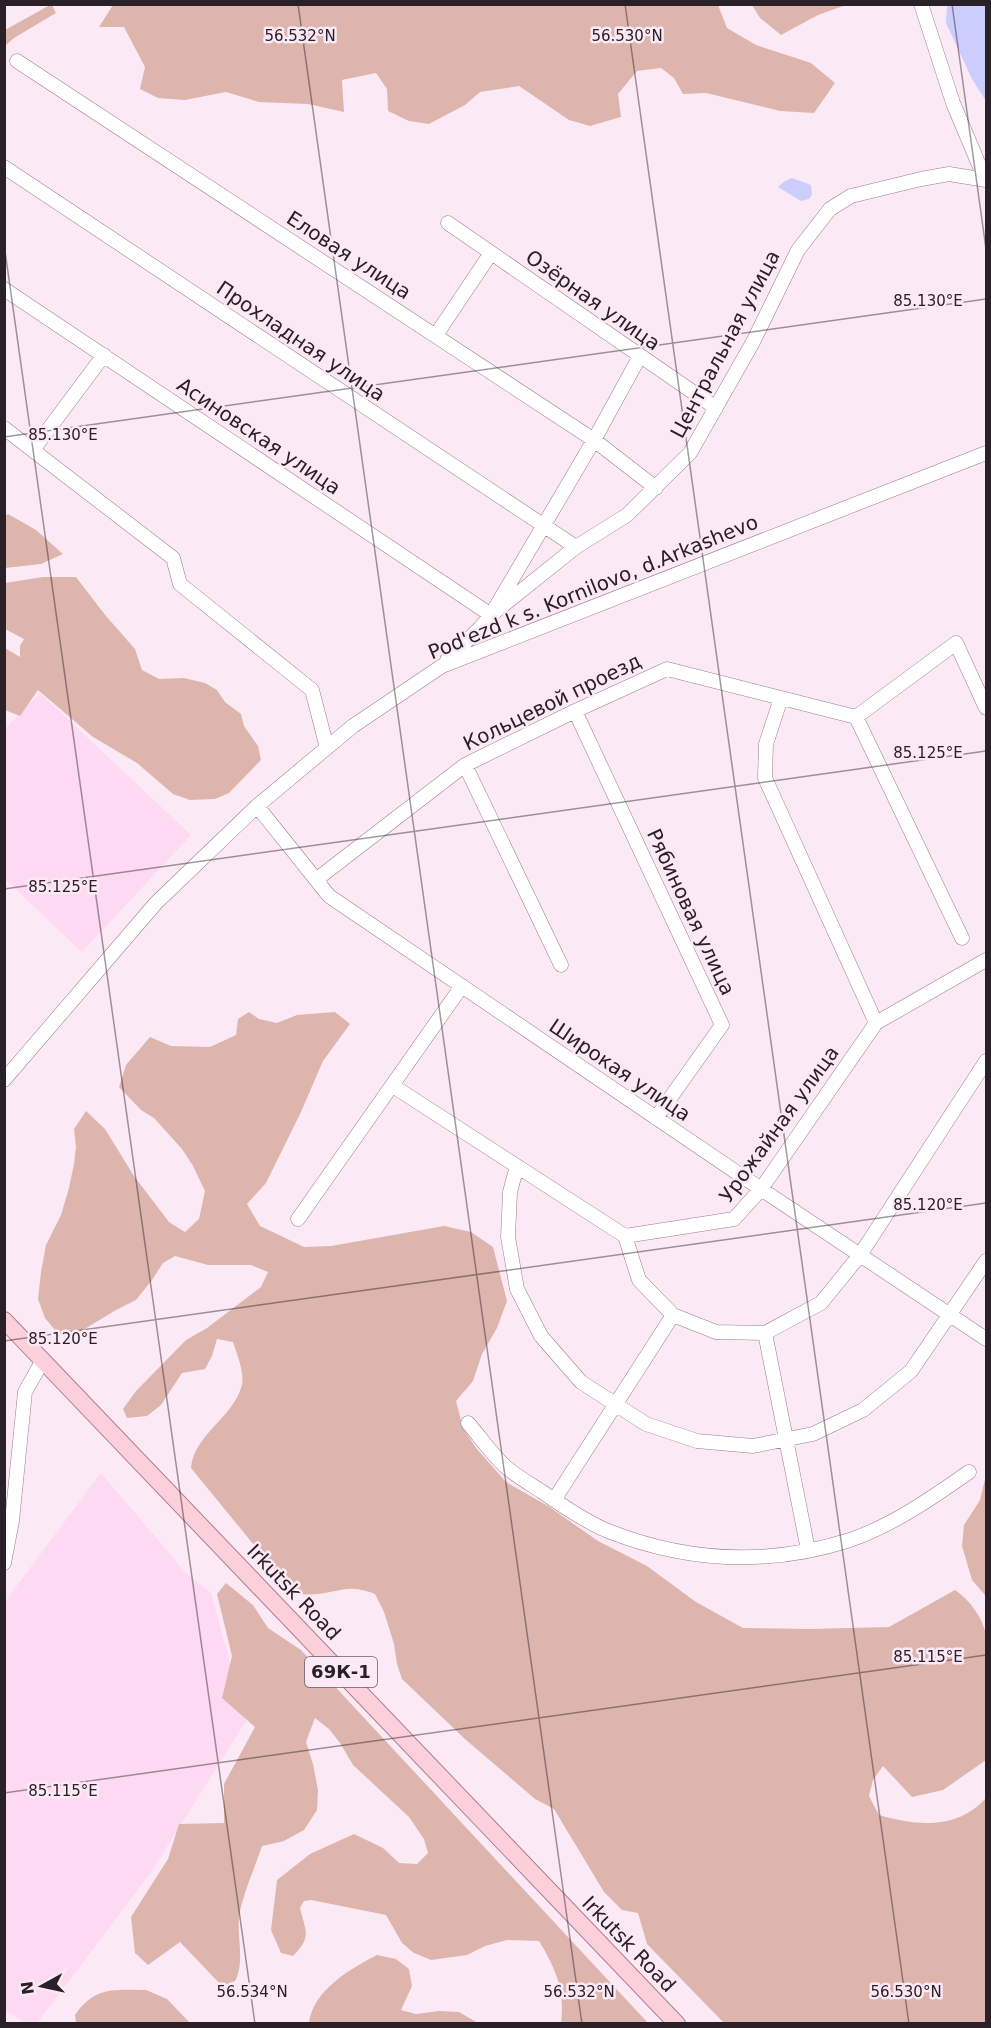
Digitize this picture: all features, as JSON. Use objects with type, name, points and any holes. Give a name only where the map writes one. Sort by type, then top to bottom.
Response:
[{"type":"main road","name":"Irkutsk Road","points":[[4,1320],[677,2024]]},
{"type":"street","points":[[921,4],[953,103],[986,179]]},
{"type":"street","name":"Еловая улица","points":[[17,61],[594,440],[656,488]]},
{"type":"street","name":"Прохладная улица","points":[[4,167],[576,547]]},
{"type":"street","name":"Центральная улица","points":[[442,666],[491,615],[576,547],[627,515],[690,453],[753,342],[798,250],[830,209],[851,196],[921,179],[949,174],[986,179]]},
{"type":"street","name":"Озёрная улица","points":[[448,223],[716,408]]},
{"type":"street","points":[[436,335],[491,253]]},
{"type":"street","name":"Асиновская улица","points":[[4,289],[491,615]]},
{"type":"street","points":[[33,450],[104,355]]},
{"type":"street","points":[[491,615],[594,440],[640,356]]},
{"type":"street","points":[[4,428],[173,558],[180,584],[312,690],[327,748]]},
{"type":"street","name":"Pod'ezd k s. Kornilovo, d.Arkashevo","points":[[4,1080],[156,903],[257,806],[353,726],[442,666],[987,453]]},
{"type":"street","points":[[963,938],[856,717],[956,643],[987,708]]},
{"type":"street","name":"Кольцевой проезд","points":[[316,879],[465,765],[667,669],[856,717]]},
{"type":"street","points":[[781,698],[766,744],[765,778],[876,1023],[987,960]]},
{"type":"street","name":"Рябиновая улица","points":[[575,711],[722,1025],[656,1118]]},
{"type":"street","points":[[465,765],[561,965]]},
{"type":"street","name":"Широкая улица","points":[[257,806],[330,896],[761,1189],[987,1339]]},
{"type":"street","points":[[298,1220],[462,986]]},
{"type":"street","name":"Урожайная улица","points":[[625,1236],[734,1219],[761,1189],[876,1023]]},
{"type":"street","points":[[393,1086],[625,1236],[639,1280],[673,1315],[716,1332],[765,1333],[821,1303],[860,1255],[987,1061]]},
{"type":"street","points":[[518,1166],[510,1192],[508,1238],[517,1290],[541,1336],[581,1382],[646,1424],[697,1441],[753,1446],[786,1440],[813,1434],[863,1410],[911,1371],[987,1261]]},
{"type":"street","points":[[554,1500],[673,1315]]},
{"type":"street","points":[[765,1333],[808,1550]]},
{"type":"street","points":[[4,1563],[12,1521],[25,1392],[43,1360]]},
{"type":"street","points":[[468,1424],[506,1468],[554,1500],[606,1530],[659,1548],[709,1556],[760,1558],[808,1550],[851,1539],[926,1502],[969,1472]]},
{"type":"shaded area","points":[[50,5],[56,13],[14,38],[5,46],[5,30]]},
{"type":"shaded area","points":[[113,5],[718,5],[727,28],[756,45],[811,63],[835,83],[814,113],[780,111],[706,93],[683,94],[674,78],[661,68],[637,71],[618,94],[621,117],[590,126],[569,120],[519,86],[480,92],[465,105],[429,124],[409,121],[388,111],[387,89],[376,73],[342,80],[344,112],[308,104],[259,102],[226,92],[185,100],[158,98],[140,89],[145,67],[124,27],[99,27]]},
{"type":"shaded area","points":[[752,5],[846,5],[818,15],[781,35],[760,18]]},
{"type":"shaded area","points":[[8,514],[36,530],[63,554],[41,564],[5,568],[5,516]]},
{"type":"shaded area","points":[[43,577],[76,577],[135,649],[142,670],[159,679],[184,678],[205,683],[217,690],[225,702],[241,714],[244,726],[258,746],[261,760],[229,793],[215,799],[190,800],[173,794],[137,763],[93,737],[38,690],[20,716],[5,710],[5,648],[20,657],[20,646],[24,639],[5,629],[5,583]]},
{"type":"shaded area","points":[[40,693],[191,835],[82,952],[5,879],[4,730]]},
{"type":"shaded area","points":[[249,1012],[259,1019],[277,1023],[297,1015],[335,1012],[350,1024],[323,1061],[266,1183],[247,1204],[260,1226],[304,1247],[331,1246],[444,1226],[471,1232],[493,1247],[507,1301],[497,1328],[482,1354],[473,1381],[456,1401],[463,1428],[476,1448],[506,1482],[548,1506],[598,1541],[647,1566],[696,1602],[743,1628],[889,1627],[955,1590],[975,1609],[986,1634],[986,1760],[943,1790],[912,1797],[883,1766],[873,1780],[869,1796],[879,1815],[922,1823],[936,1823],[962,1816],[986,1798],[986,2023],[724,2023],[647,1944],[638,1913],[622,1910],[604,1892],[554,1809],[535,1799],[466,1740],[402,1679],[384,1612],[375,1594],[358,1589],[346,1589],[315,1594],[294,1594],[191,1468],[199,1446],[229,1409],[241,1388],[242,1371],[233,1342],[217,1339],[205,1369],[182,1373],[161,1405],[147,1416],[127,1418],[123,1409],[136,1391],[186,1340],[207,1328],[261,1287],[268,1272],[251,1265],[208,1265],[175,1256],[163,1263],[136,1300],[78,1333],[59,1335],[45,1318],[38,1299],[46,1245],[61,1215],[69,1188],[76,1147],[74,1129],[86,1111],[105,1129],[134,1176],[169,1222],[185,1232],[199,1219],[205,1191],[182,1149],[154,1118],[141,1110],[119,1087],[126,1065],[150,1037],[171,1046],[210,1047],[236,1035],[238,1019]]},
{"type":"shaded area","points":[[101,1473],[185,1572],[211,1593],[246,1721],[149,1875],[37,2023],[25,2023],[5,2010],[4,1603]]},
{"type":"shaded area","points":[[986,1475],[985,1595],[972,1580],[962,1546],[964,1525],[980,1500]]},
{"type":"shaded area","points":[[226,1583],[253,1605],[268,1628],[301,1650],[648,2023],[561,2023],[562,2000],[558,1980],[539,1941],[507,1940],[485,1946],[467,1955],[431,1960],[414,1953],[402,1943],[386,1915],[311,1900],[304,1901],[300,1908],[306,1934],[303,1944],[293,1956],[281,1953],[271,1930],[277,1880],[310,1854],[354,1834],[383,1848],[399,1863],[417,1864],[428,1853],[424,1839],[409,1817],[353,1765],[329,1729],[315,1718],[306,1742],[318,1790],[317,1810],[304,1830],[284,1841],[262,1846],[239,1917],[240,1966],[235,1981],[222,1986],[180,1942],[148,1965],[135,1953],[131,1917],[168,1859],[179,1824],[224,1823],[224,1784],[255,1727],[222,1698],[232,1656],[217,1594]]},
{"type":"shaded area","points":[[377,1955],[396,1959],[409,1969],[412,1986],[401,2010],[416,2014],[439,2011],[459,2012],[478,2023],[309,2023],[318,2000],[334,1982]]},
{"type":"shaded area","points":[[115,1990],[146,1990],[167,1999],[190,2023],[76,2023],[75,2015],[82,2006],[98,1994]]},
{"type":"water","points":[[947,5],[986,5],[986,101],[972,79],[946,23]]},
{"type":"water","points":[[792,178],[811,185],[812,194],[809,199],[801,201],[778,187]]}]
